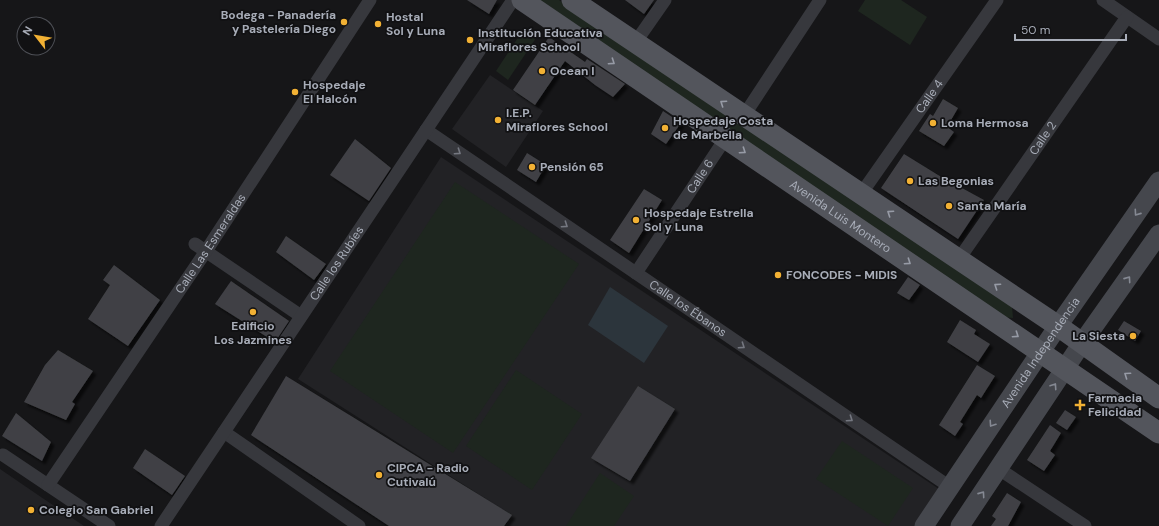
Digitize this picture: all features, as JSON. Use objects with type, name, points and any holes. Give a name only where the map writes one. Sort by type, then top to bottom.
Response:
[{"type":"main road","name":"Avenida Luis Montero","points":[[522,0],[725,139],[1066,368],[1159,433]]},
{"type":"main road","points":[[572,0],[1058,326],[1159,398]]},
{"type":"main road","name":"Avenida Independencia","points":[[924,526],[1058,326],[1159,181]]},
{"type":"main road","points":[[960,526],[1082,344],[1159,234]]},
{"type":"street","name":"Calle Las Esmeraldas","points":[[48,485],[201,247],[370,0]]},
{"type":"street","name":"Calle los Rubíes","points":[[161,526],[513,0]]},
{"type":"street","points":[[635,43],[664,0]]},
{"type":"street","points":[[743,116],[820,0]]},
{"type":"street","name":"Calle 4","points":[[861,194],[996,0]]},
{"type":"street","points":[[1103,0],[1159,39]]},
{"type":"street","name":"Calle 2","points":[[959,259],[1127,17]]},
{"type":"street","name":"Calle los Ébanos","points":[[426,130],[950,487]]},
{"type":"street","name":"Calle 6","points":[[636,273],[725,139]]},
{"type":"street","points":[[201,247],[301,316]]},
{"type":"street","points":[[224,432],[359,526]]},
{"type":"street","points":[[3,455],[109,526]]},
{"type":"street","points":[[999,469],[1085,526]]},
{"type":"shaded area","points":[[540,0],[559,0],[1012,306],[1013,318],[1001,317]]},
{"type":"shaded area","points":[[865,0],[901,0],[927,17],[910,45],[858,11]]},
{"type":"shaded area","points":[[523,30],[536,38],[508,80],[496,71]]},
{"type":"shaded area","name":"I.E.P. Miraflores School","points":[[490,75],[543,111],[506,167],[452,129]]},
{"type":"shaded area","points":[[441,157],[942,491],[919,526],[505,526],[511,515],[298,379]]},
{"type":"shaded area","points":[[455,182],[579,264],[453,453],[330,371]]},
{"type":"shaded area","points":[[610,287],[668,326],[644,363],[588,325]]},
{"type":"shaded area","points":[[516,370],[582,414],[532,490],[466,446]]},
{"type":"shaded area","points":[[842,441],[913,488],[888,526],[816,479]]},
{"type":"shaded area","name":"Colegio San Gabriel","points":[[0,469],[38,495],[84,526],[0,526]]},
{"type":"shaded area","points":[[600,473],[634,496],[614,526],[566,526]]},
{"type":"building","points":[[467,0],[497,0],[489,14]]},
{"type":"building","points":[[625,0],[654,0],[644,14]]},
{"type":"building","name":"Ocean I","points":[[549,37],[585,62],[587,59],[625,84],[613,97],[565,61],[535,105],[513,90]]},
{"type":"building","name":"Loma Hermosa","points":[[943,99],[958,108],[947,127],[954,132],[944,146],[919,131],[930,114],[933,116]]},
{"type":"building","name":"Hospedaje Costa de Marbella","points":[[663,111],[681,123],[666,144],[651,134]]},
{"type":"building","points":[[355,139],[391,168],[369,201],[330,175]]},
{"type":"building","name":"Pensión 65","points":[[527,153],[546,165],[536,182],[517,170]]},
{"type":"building","points":[[904,154],[938,175],[984,200],[958,239],[881,188]]},
{"type":"building","name":"Hospedaje Estrella Sol y Luna","points":[[644,189],[662,200],[629,253],[610,240]]},
{"type":"building","points":[[286,236],[326,264],[314,280],[276,252]]},
{"type":"building","points":[[114,265],[160,300],[128,346],[88,319],[110,285],[103,280]]},
{"type":"building","points":[[908,277],[920,285],[909,300],[897,293]]},
{"type":"building","name":"Edificio Los Jazmines","points":[[231,281],[289,321],[275,342],[215,304]]},
{"type":"building","points":[[960,320],[976,330],[974,334],[990,344],[978,362],[947,342]]},
{"type":"building","name":"La Siesta","points":[[1124,321],[1141,331],[1135,341],[1118,330]]},
{"type":"building","points":[[58,350],[93,371],[72,402],[75,404],[66,420],[24,402],[45,365]]},
{"type":"building","points":[[977,365],[995,376],[981,398],[977,395],[960,422],[963,424],[955,436],[939,425]]},
{"type":"building","name":"CIPCA - Radio Cutivalú","points":[[286,376],[512,515],[504,526],[389,526],[251,435]]},
{"type":"building","points":[[638,386],[675,409],[630,481],[591,458]]},
{"type":"building","points":[[1065,410],[1076,417],[1067,430],[1056,423]]},
{"type":"building","points":[[16,413],[51,442],[42,461],[2,436]]},
{"type":"building","points":[[1050,425],[1061,433],[1050,451],[1055,455],[1044,471],[1027,460]]},
{"type":"building","points":[[145,449],[185,476],[172,495],[133,468]]},
{"type":"building","points":[[1007,493],[1021,502],[1008,526],[991,526],[996,519],[992,516]]},
{"type":"place","name":"Bodega - Panadería y Pastelería Diego","points":[[344,22]]},
{"type":"place","name":"Hostal Sol y Luna","points":[[378,24]]},
{"type":"place","name":"Institución Educativa Miraflores School","points":[[470,40]]},
{"type":"place","name":"Ocean I","points":[[542,71]]},
{"type":"place","name":"Hospedaje El Halcón","points":[[295,92]]},
{"type":"place","name":"I.E.P. Miraflores School","points":[[498,120]]},
{"type":"place","name":"Loma Hermosa","points":[[933,123]]},
{"type":"place","name":"Hospedaje Costa de Marbella","points":[[665,128]]},
{"type":"place","name":"Pensión 65","points":[[532,167]]},
{"type":"place","name":"Las Begonias","points":[[910,181]]},
{"type":"place","name":"Santa María","points":[[949,206]]},
{"type":"place","name":"Hospedaje Estrella Sol y Luna","points":[[636,220]]},
{"type":"place","name":"FONCODES - MIDIS","points":[[778,275]]},
{"type":"place","name":"Edificio Los Jazmines","points":[[253,312]]},
{"type":"place","name":"La Siesta","points":[[1133,336]]},
{"type":"place","name":"Farmacia Felicidad","points":[[1080,405]]},
{"type":"place","name":"CIPCA - Radio Cutivalú","points":[[379,475]]},
{"type":"place","name":"Colegio San Gabriel","points":[[31,510]]}]
